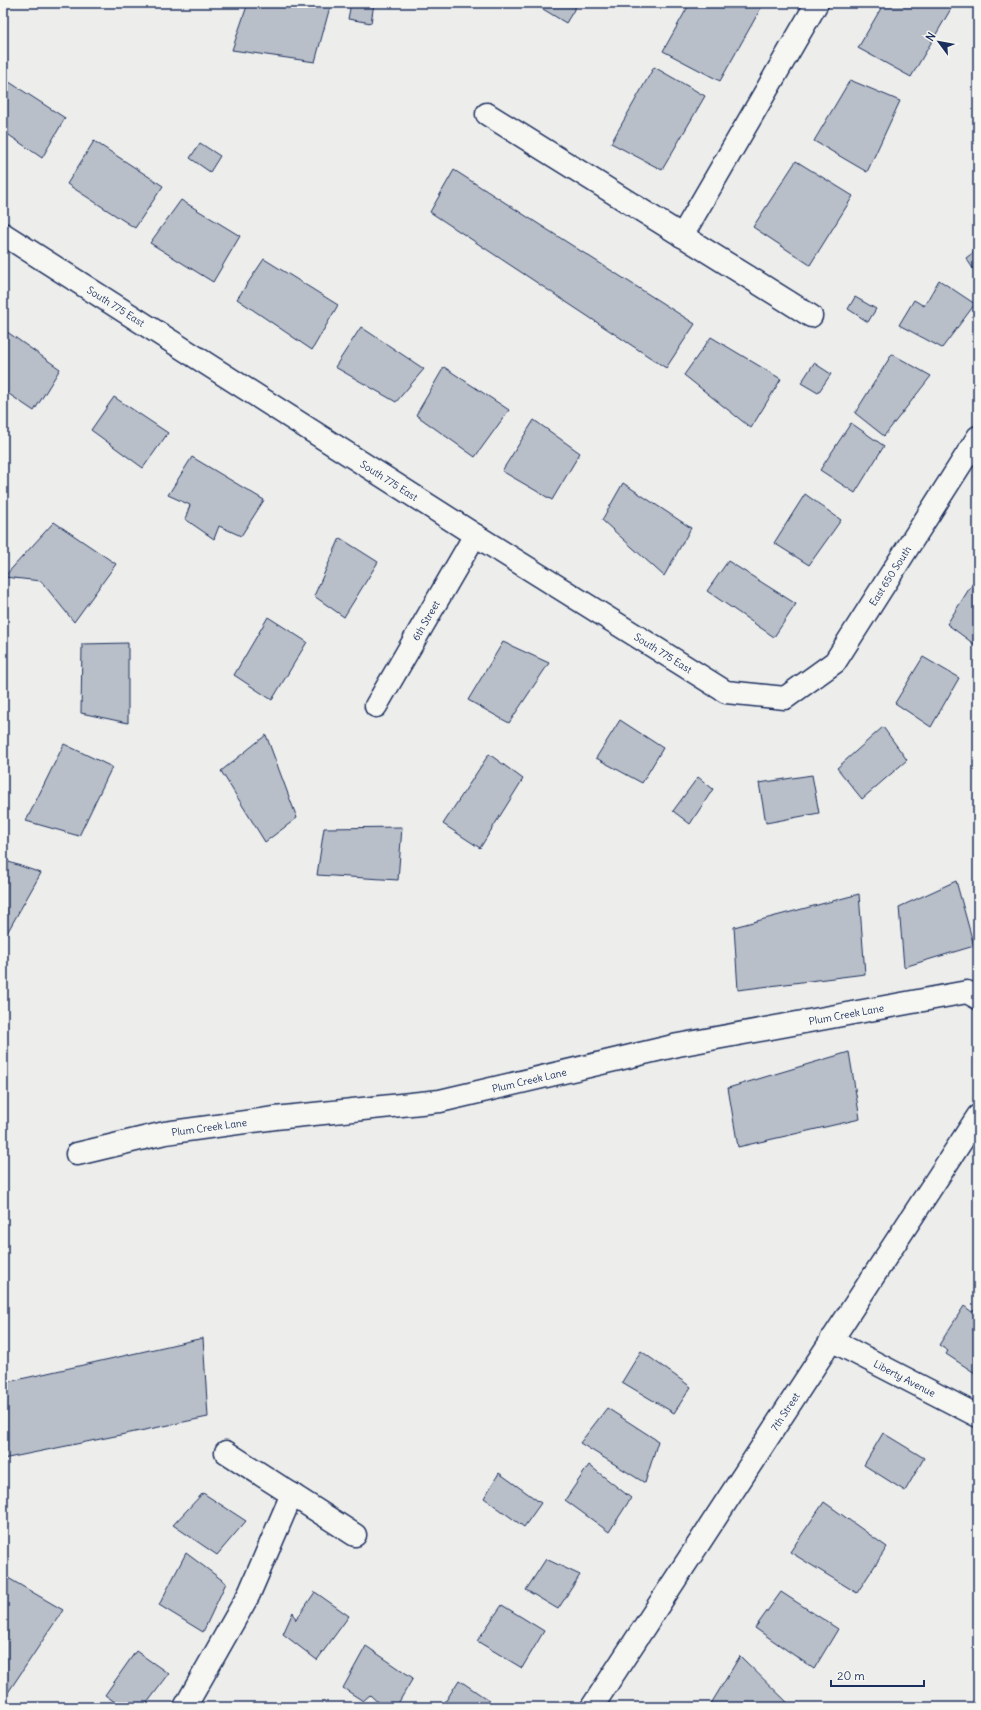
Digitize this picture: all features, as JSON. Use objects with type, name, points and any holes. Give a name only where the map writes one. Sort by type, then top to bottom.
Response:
[{"type":"street","points":[[682,236],[817,3]]},
{"type":"street","points":[[487,114],[811,316]]},
{"type":"street","name":"South 775 East","points":[[3,234],[475,535],[726,692],[785,698]]},
{"type":"street","name":"East 650 South","points":[[785,698],[835,662],[978,437]]},
{"type":"street","name":"6th Street","points":[[376,706],[475,535]]},
{"type":"street","name":"Plum Creek Lane","points":[[77,1154],[165,1133],[276,1118],[440,1101],[678,1045],[967,992],[978,998]]},
{"type":"street","name":"7th Street","points":[[592,1707],[978,1116]]},
{"type":"street","name":"Liberty Avenue","points":[[831,1340],[978,1416]]},
{"type":"street","points":[[226,1452],[355,1535]]},
{"type":"street","points":[[185,1707],[250,1594],[292,1494]]},
{"type":"building","points":[[248,3],[331,3],[315,62],[232,50]]},
{"type":"building","points":[[351,3],[374,3],[371,23],[348,19]]},
{"type":"building","points":[[533,3],[578,3],[566,23]]},
{"type":"building","points":[[690,3],[753,3],[761,8],[720,81],[663,51]]},
{"type":"building","points":[[884,3],[943,3],[952,7],[911,77],[858,48]]},
{"type":"building","points":[[654,67],[705,96],[662,170],[611,143]]},
{"type":"building","points":[[3,78],[65,118],[42,158],[3,131]]},
{"type":"building","points":[[850,80],[900,101],[867,172],[814,141]]},
{"type":"building","points":[[94,141],[163,186],[135,228],[67,184]]},
{"type":"building","points":[[200,143],[220,156],[210,172],[190,158]]},
{"type":"building","points":[[796,161],[853,196],[810,265],[753,227]]},
{"type":"building","points":[[454,170],[695,324],[666,368],[430,212]]},
{"type":"building","points":[[181,200],[240,236],[213,282],[150,243]]},
{"type":"building","points":[[978,249],[978,276],[966,258]]},
{"type":"building","points":[[264,259],[338,305],[312,350],[237,299]]},
{"type":"building","points":[[939,280],[975,304],[942,348],[899,325],[914,300],[924,306]]},
{"type":"building","points":[[855,297],[876,309],[868,322],[848,309]]},
{"type":"building","points":[[361,327],[424,369],[396,402],[335,367]]},
{"type":"building","points":[[3,329],[60,369],[34,411],[3,390]]},
{"type":"building","points":[[711,337],[781,379],[751,428],[684,375]]},
{"type":"building","points":[[892,354],[931,376],[884,436],[855,413]]},
{"type":"building","points":[[814,363],[831,374],[818,393],[801,383]]},
{"type":"building","points":[[444,367],[509,410],[475,457],[416,415]]},
{"type":"building","points":[[114,397],[168,433],[143,468],[91,430]]},
{"type":"building","points":[[534,420],[580,453],[552,500],[502,471]]},
{"type":"building","points":[[851,423],[884,446],[855,493],[820,470]]},
{"type":"building","points":[[192,457],[264,500],[241,536],[219,526],[214,539],[185,519],[190,505],[168,495]]},
{"type":"building","points":[[623,483],[691,528],[664,576],[602,520]]},
{"type":"building","points":[[805,494],[841,520],[809,565],[774,543]]},
{"type":"building","points":[[54,522],[116,564],[74,622],[41,581],[4,577]]},
{"type":"building","points":[[340,538],[378,562],[344,617],[314,596]]},
{"type":"building","points":[[728,561],[796,604],[774,637],[707,591]]},
{"type":"building","points":[[976,578],[978,579],[978,647],[947,624]]},
{"type":"building","points":[[268,617],[307,642],[272,700],[234,675]]},
{"type":"building","points":[[503,642],[549,663],[509,723],[468,700]]},
{"type":"building","points":[[128,643],[128,723],[81,713],[82,644]]},
{"type":"building","points":[[923,657],[959,678],[931,727],[895,703]]},
{"type":"building","points":[[620,720],[663,748],[642,783],[596,758]]},
{"type":"building","points":[[883,727],[907,760],[862,799],[837,768]]},
{"type":"building","points":[[266,735],[297,818],[265,842],[221,771]]},
{"type":"building","points":[[64,744],[112,767],[79,836],[26,821]]},
{"type":"building","points":[[489,754],[523,779],[480,848],[443,824]]},
{"type":"building","points":[[812,775],[819,813],[766,823],[759,783]]},
{"type":"building","points":[[698,777],[713,789],[690,824],[673,811]]},
{"type":"building","points":[[402,827],[398,880],[317,875],[324,828]]},
{"type":"building","points":[[3,860],[41,873],[3,940]]},
{"type":"building","points":[[956,881],[974,946],[904,967],[899,907]]},
{"type":"building","points":[[859,894],[865,974],[738,990],[734,927]]},
{"type":"building","points":[[849,1052],[860,1119],[738,1147],[728,1088]]},
{"type":"building","points":[[964,1306],[972,1312],[974,1310],[978,1312],[978,1375],[946,1354],[948,1351],[939,1345]]},
{"type":"building","points":[[203,1338],[208,1417],[3,1459],[3,1383]]},
{"type":"building","points":[[641,1351],[691,1387],[674,1413],[622,1382]]},
{"type":"building","points":[[607,1408],[658,1441],[645,1483],[580,1443]]},
{"type":"building","points":[[883,1433],[924,1458],[905,1491],[864,1465]]},
{"type":"building","points":[[589,1465],[631,1498],[609,1532],[565,1500]]},
{"type":"building","points":[[499,1473],[541,1503],[524,1527],[484,1498]]},
{"type":"building","points":[[203,1493],[246,1521],[217,1555],[173,1525]]},
{"type":"building","points":[[824,1502],[887,1547],[857,1593],[790,1552]]},
{"type":"building","points":[[186,1553],[226,1583],[203,1632],[159,1605]]},
{"type":"building","points":[[546,1559],[580,1575],[558,1609],[526,1590]]},
{"type":"building","points":[[3,1575],[63,1610],[3,1700]]},
{"type":"building","points":[[315,1592],[349,1616],[317,1660],[283,1634],[293,1612],[296,1620]]},
{"type":"building","points":[[781,1592],[838,1629],[814,1669],[755,1628]]},
{"type":"building","points":[[502,1605],[544,1631],[522,1668],[477,1641]]},
{"type":"building","points":[[366,1646],[413,1678],[396,1707],[383,1707],[370,1695],[363,1701],[343,1688]]},
{"type":"building","points":[[136,1651],[169,1674],[144,1707],[122,1707],[105,1695]]},
{"type":"building","points":[[740,1656],[792,1707],[709,1707]]},
{"type":"building","points":[[459,1680],[497,1706],[497,1707],[442,1707]]}]
